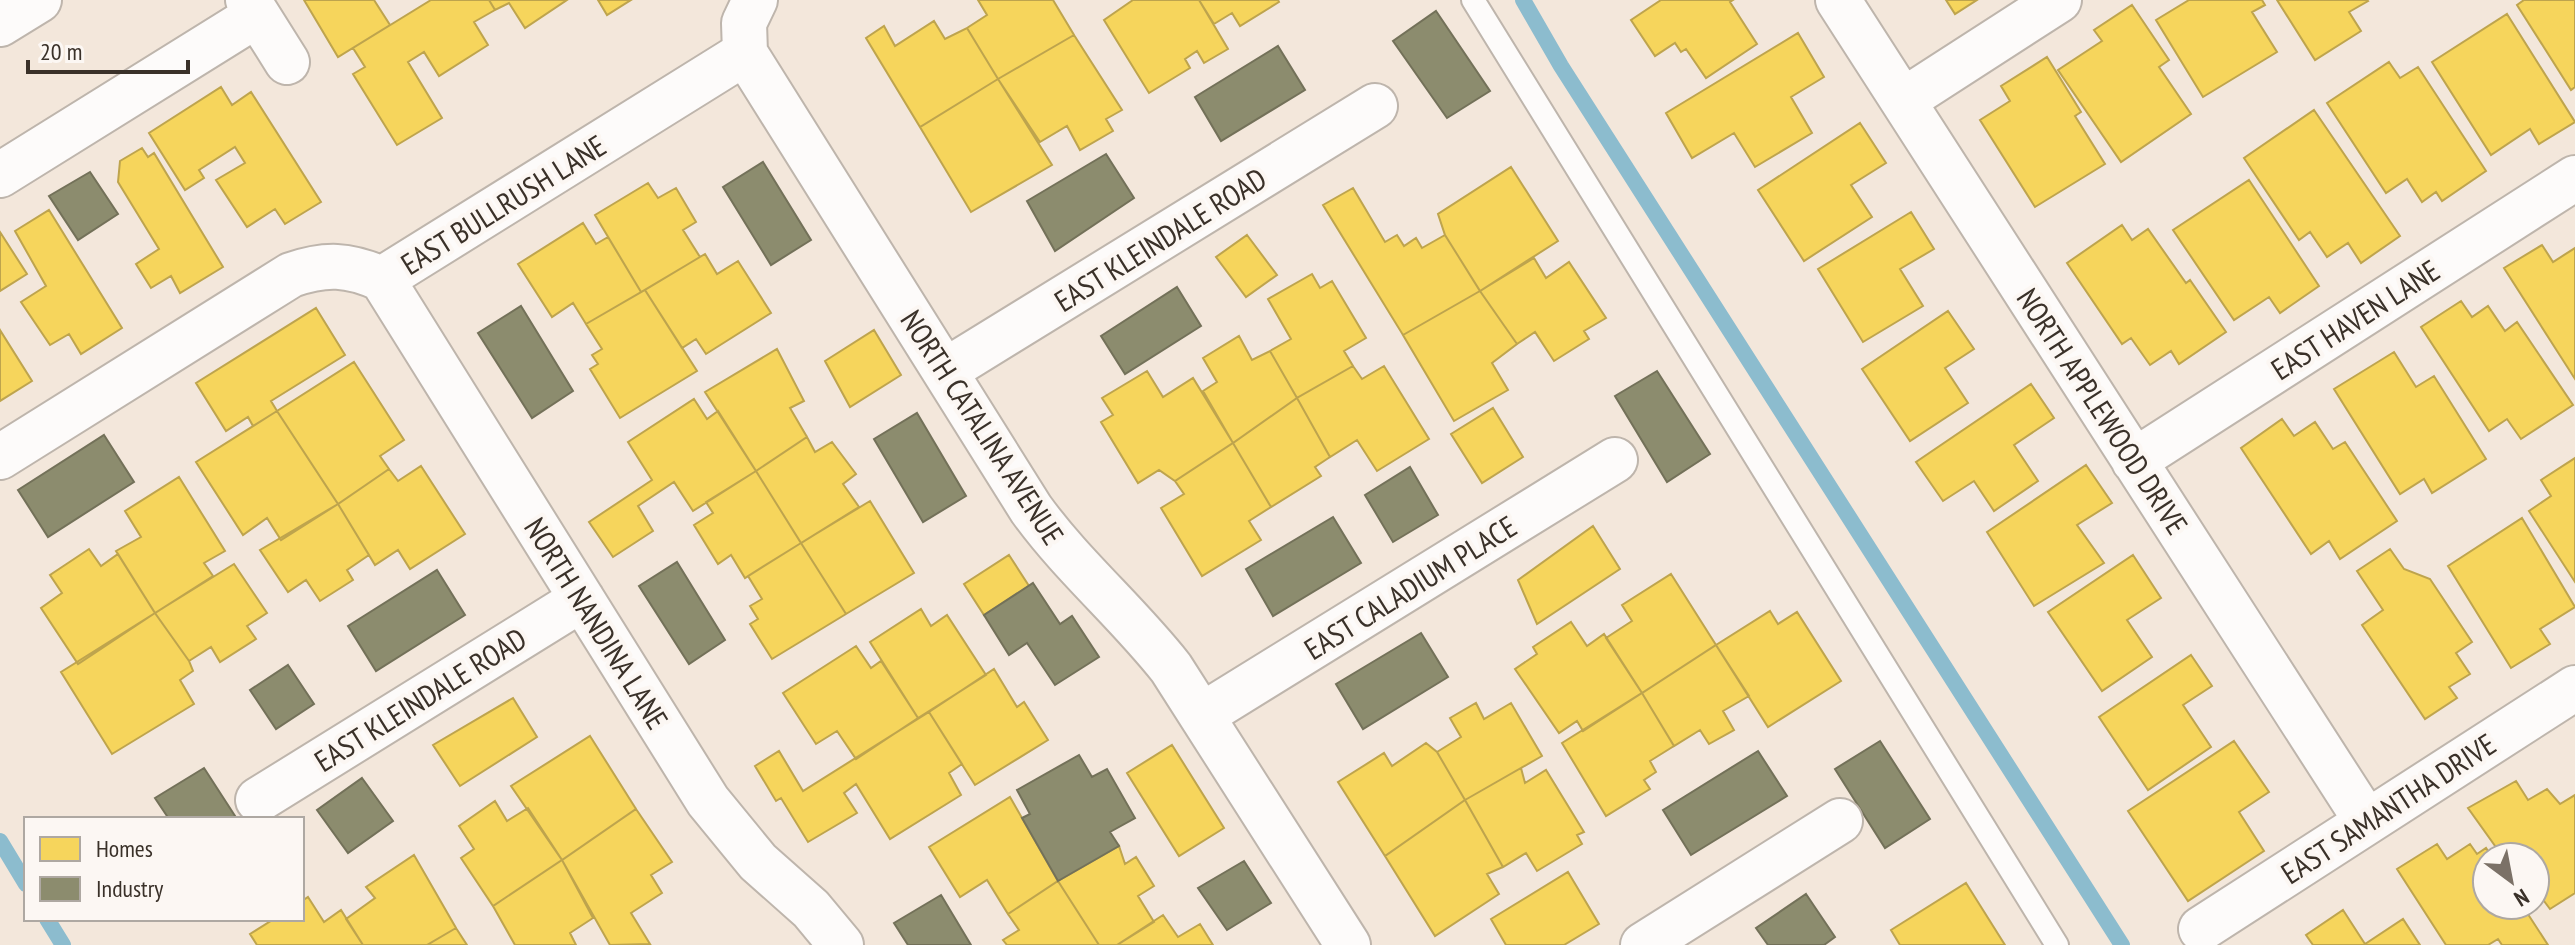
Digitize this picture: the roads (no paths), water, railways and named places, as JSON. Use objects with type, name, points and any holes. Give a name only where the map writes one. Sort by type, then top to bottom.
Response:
[{"type":"street","points":[[0,24],[39,0]]},
{"type":"street","points":[[745,53],[744,23],[755,0]]},
{"type":"street","name":"NORTH APPLEWOOD DRIVE","points":[[1838,0],[2367,822]]},
{"type":"street","points":[[1904,100],[2059,0]]},
{"type":"street","points":[[0,175],[252,8],[287,62]]},
{"type":"street","name":"EAST BULLRUSH LANE","points":[[0,457],[291,275],[322,265],[355,266],[382,279],[745,53]]},
{"type":"street","name":"NORTH CATALINA AVENUE","points":[[745,53],[1057,544],[1143,632],[1204,714],[1348,945]]},
{"type":"street","name":"EAST KLEINDALE ROAD","points":[[945,371],[1375,106]]},
{"type":"street","name":"EAST HAVEN LANE","points":[[2134,461],[2575,178]]},
{"type":"street","name":"NORTH NANDINA LANE","points":[[382,279],[733,834],[758,862],[811,909],[839,944]]},
{"type":"street","name":"EAST CALADIUM PLACE","points":[[1204,714],[1615,460]]},
{"type":"street","name":"EAST KLEINDALE ROAD","points":[[258,800],[582,599]]},
{"type":"street","name":"EAST SAMANTHA DRIVE","points":[[2201,929],[2575,688]]},
{"type":"street","points":[[1643,945],[1840,821]]},
{"type":"lane","points":[[1473,0],[2057,945]]},
{"type":"waterway","points":[[1523,0],[1561,66],[2122,945]]},
{"type":"waterway","points":[[0,841],[24,881]]},
{"type":"waterway","points":[[48,921],[63,945]]}]
